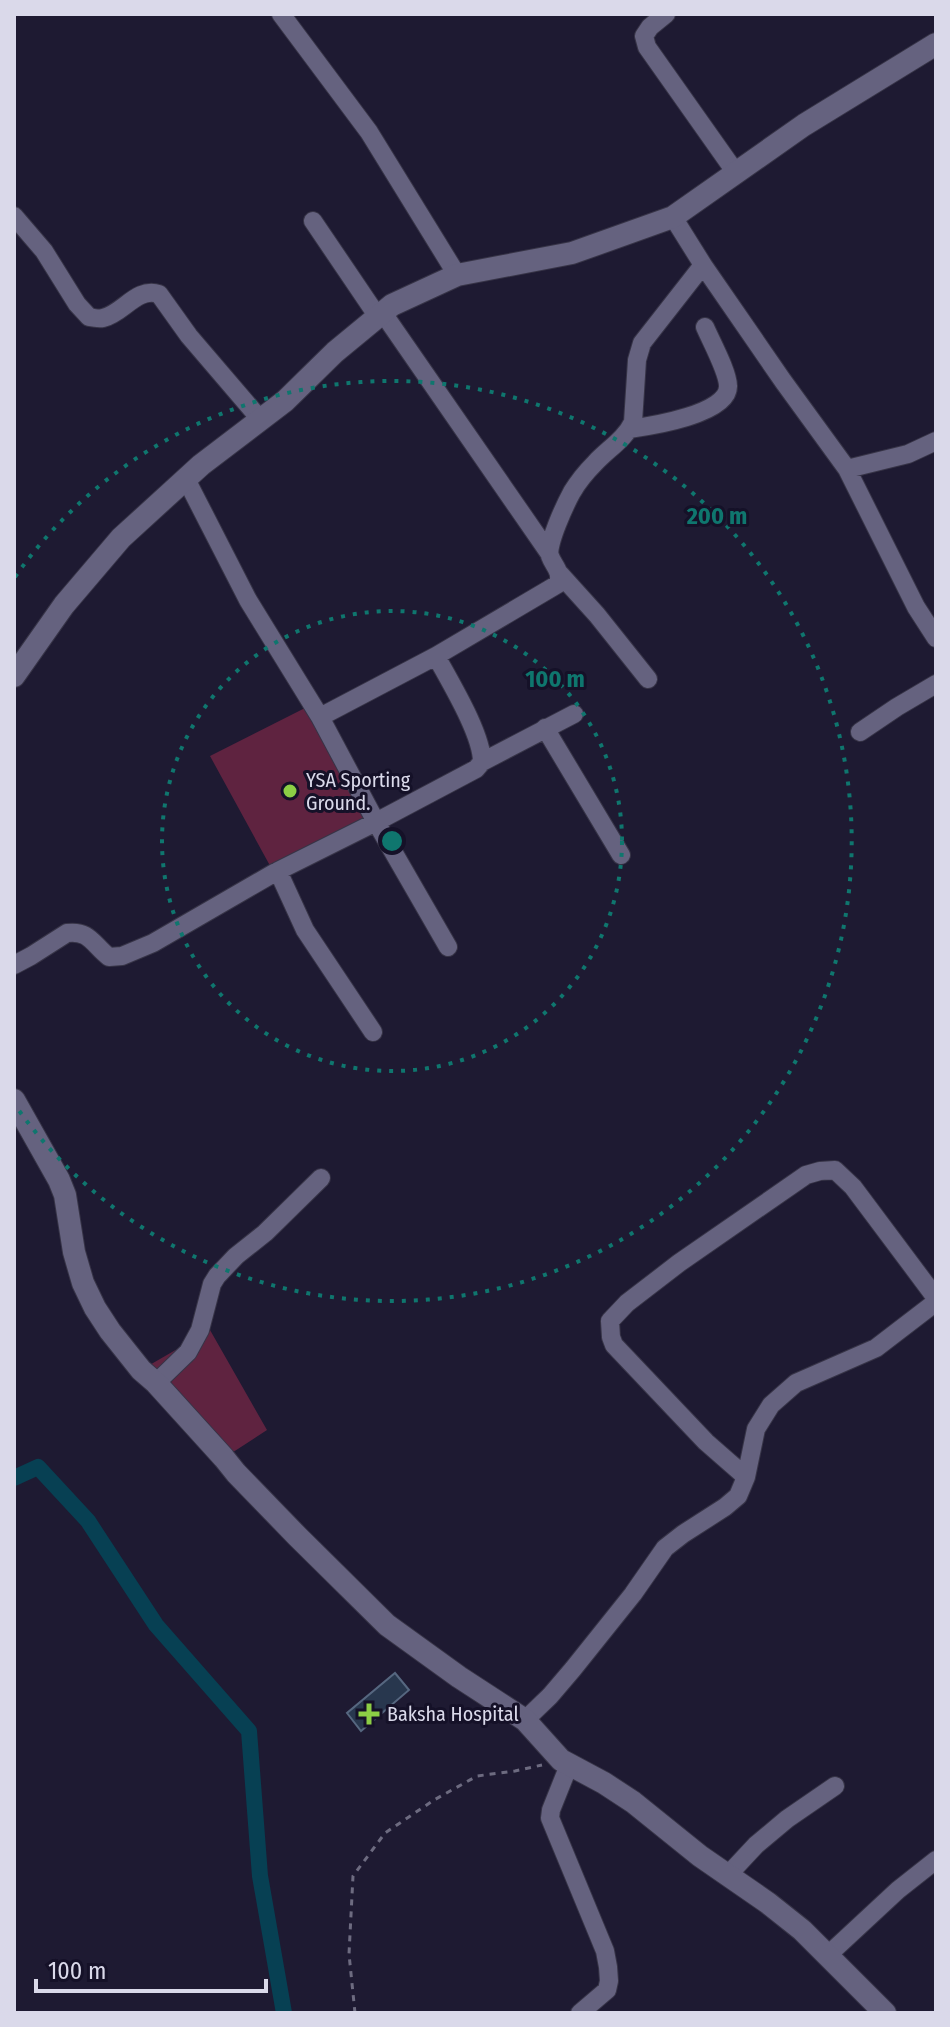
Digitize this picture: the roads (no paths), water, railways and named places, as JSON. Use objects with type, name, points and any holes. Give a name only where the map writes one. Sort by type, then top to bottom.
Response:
[{"type":"street","points":[[281,14],[369,132],[457,275]]},
{"type":"street","points":[[666,14],[644,36],[647,47],[736,173]]},
{"type":"street","points":[[14,676],[64,605],[121,538],[186,479],[285,401],[335,352],[392,305],[457,275],[572,253],[673,217],[804,125],[936,44]]},
{"type":"street","points":[[14,216],[44,251],[77,304],[89,317],[105,318],[139,295],[149,292],[159,294],[189,336],[260,419]]},
{"type":"street","points":[[673,217],[783,381],[847,469],[916,607],[936,638]]},
{"type":"street","points":[[313,221],[549,553],[560,574],[648,679]]},
{"type":"street","points":[[549,553],[573,490],[633,422],[637,360],[642,343],[703,265]]},
{"type":"street","points":[[629,429],[692,415],[711,408],[725,396],[729,388],[705,327]]},
{"type":"street","points":[[847,469],[908,454],[936,441]]},
{"type":"street","points":[[186,479],[248,600],[320,717],[448,947]]},
{"type":"street","points":[[320,717],[436,656],[553,588],[558,584],[560,574]]},
{"type":"street","points":[[436,656],[471,726],[482,762]]},
{"type":"street","points":[[860,732],[936,684]]},
{"type":"street","points":[[14,965],[67,933],[86,935],[109,957],[122,956],[153,943],[278,871],[476,769],[482,762],[574,714]]},
{"type":"street","points":[[545,728],[621,855]]},
{"type":"street","points":[[278,871],[305,930],[373,1032]]},
{"type":"street","points":[[14,1100],[65,1195],[74,1252],[88,1295],[110,1331],[141,1370],[236,1473],[387,1625],[525,1720],[565,1762],[633,1802],[700,1856],[779,1912],[828,1955],[885,2013]]},
{"type":"street","points":[[525,1720],[573,1669],[665,1548],[738,1496],[746,1477],[756,1429],[771,1405],[796,1383],[876,1348],[936,1300],[853,1187],[835,1170],[806,1175],[679,1263],[627,1303],[610,1321],[614,1345],[706,1442],[746,1477]]},
{"type":"street","points":[[156,1383],[188,1352],[200,1330],[217,1276],[321,1178]]},
{"type":"street","points":[[565,1762],[550,1818],[605,1951],[609,1981],[602,1996],[580,2013]]},
{"type":"street","points":[[728,1875],[756,1845],[787,1819],[835,1786]]},
{"type":"street","points":[[828,1955],[898,1890],[936,1860]]},
{"type":"waterway","points":[[14,1478],[38,1467],[88,1521],[156,1625],[249,1731],[260,1876],[284,2013]]},
{"type":"place","name":"YSA Sporting Ground.","points":[[290,791]]},
{"type":"place","name":"Baksha Hospital","points":[[369,1714]]}]
